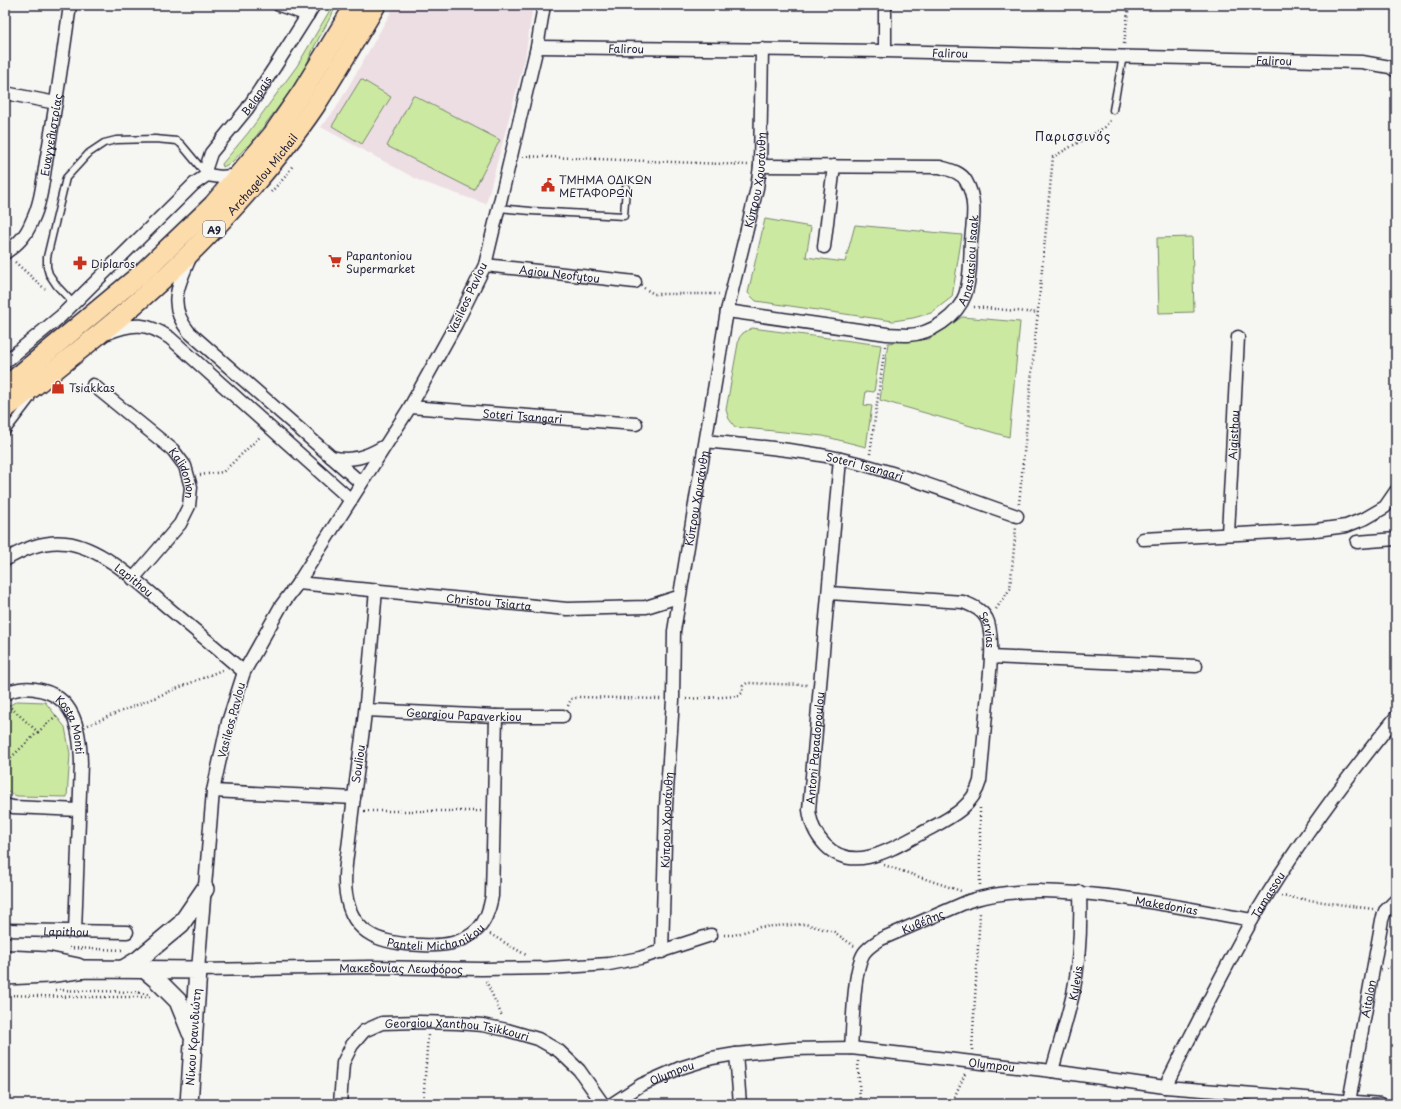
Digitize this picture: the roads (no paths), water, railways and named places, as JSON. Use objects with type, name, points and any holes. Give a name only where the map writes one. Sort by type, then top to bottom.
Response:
[{"type":"main road","name":"Archagelou Michail","points":[[5,387],[141,274],[213,205],[273,134],[302,92],[355,5]]},
{"type":"main road","name":"Archagelou Michail","points":[[5,409],[148,292],[194,250],[239,202],[264,173],[314,106],[376,5]]},
{"type":"main road","points":[[123,969],[138,960],[181,924],[205,888]]},
{"type":"main road","name":"Μακεδονίας Λεωφόρος","points":[[5,959],[49,961],[86,969]]},
{"type":"main road","name":"Μακεδονίας Λεωφόρος","points":[[5,976],[48,974],[86,969],[198,970]]},
{"type":"main road","points":[[144,970],[156,979],[178,1001],[193,1039]]},
{"type":"main road","name":"Νίκου Κρανιδιώτη","points":[[189,1104],[198,970]]},
{"type":"street","name":"Ευαγγελιστρίας","points":[[8,256],[26,233],[33,220],[39,201],[56,103],[70,5]]},
{"type":"street","name":"Belapais","points":[[207,175],[206,168],[211,153],[247,109],[311,10],[279,5]]},
{"type":"street","name":"Vasileos Pavlou","points":[[198,970],[213,791],[240,668],[298,583],[410,407],[456,324],[485,265],[537,47],[544,5]]},
{"type":"street","points":[[885,5],[885,50]]},
{"type":"street","name":"Falirou","points":[[537,47],[885,50],[1362,62],[1390,67],[1396,71]]},
{"type":"street","name":"Κύπρου Χρυσάνθη","points":[[662,952],[666,806],[673,700],[674,631],[678,597],[706,441],[730,294],[757,188],[760,166],[762,49]]},
{"type":"street","points":[[5,93],[56,103]]},
{"type":"street","name":"Anastasiou Isaak","points":[[727,311],[886,334],[909,335],[932,329],[951,315],[965,296],[968,282],[974,210],[972,194],[966,180],[961,175],[940,167],[760,166]]},
{"type":"street","points":[[824,247],[834,166]]},
{"type":"street","points":[[5,362],[71,306],[194,184],[207,175],[221,177],[239,175]]},
{"type":"street","points":[[194,250],[177,287],[177,308],[183,325],[189,332],[361,483]]},
{"type":"street","name":"Agiou Neofytou","points":[[485,265],[635,282]]},
{"type":"street","points":[[90,341],[126,326],[141,326],[161,332],[170,338],[351,500]]},
{"type":"street","name":"Aigisthou","points":[[1228,534],[1238,337]]},
{"type":"street","name":"Kalidonion","points":[[93,385],[173,450],[185,466],[189,477],[191,487],[190,506],[180,524],[133,579]]},
{"type":"street","name":"Soteri Tsangari","points":[[410,407],[636,424]]},
{"type":"street","name":"Soteri Tsangari","points":[[706,441],[840,459],[884,470],[1017,516]]},
{"type":"street","points":[[331,457],[342,460],[359,458],[370,455],[386,445]]},
{"type":"street","name":"Antoni Papadopoulou","points":[[840,459],[809,810],[810,822],[813,830],[830,850],[850,858],[863,858],[877,855],[891,850],[955,814],[967,805],[973,798],[978,790],[980,781]]},
{"type":"street","points":[[1143,539],[1316,530],[1346,526],[1366,518],[1384,507],[1396,491]]},
{"type":"street","points":[[1357,542],[1396,539]]},
{"type":"street","name":"Lapithou","points":[[5,560],[26,548],[40,544],[64,542],[77,545],[98,554],[133,579],[240,668]]},
{"type":"street","name":"Christou Tsiarta","points":[[298,583],[567,609],[646,607],[678,597]]},
{"type":"street","name":"Souliou","points":[[213,791],[354,798],[366,710],[376,590]]},
{"type":"street","name":"Servias","points":[[829,592],[963,602],[974,606],[983,613],[987,622],[991,658],[980,781]]},
{"type":"street","points":[[991,658],[1196,666]]},
{"type":"street","name":"Kosta Monti","points":[[5,694],[20,689],[31,688],[53,693],[67,706],[76,722],[80,743],[81,763],[75,932]]},
{"type":"street","name":"Georgiou Papaverkiou","points":[[366,710],[496,716],[563,716]]},
{"type":"street","name":"Panteli Michanikou","points":[[354,798],[345,873],[345,892],[348,906],[353,918],[373,936],[383,941],[405,945],[429,946],[464,940],[479,928],[485,919],[490,907],[492,896],[496,716]]},
{"type":"street","name":"Tamassou","points":[[1165,1087],[1219,980],[1252,920],[1336,793],[1396,717]]},
{"type":"street","points":[[5,805],[13,808],[79,810]]},
{"type":"street","name":"Κυβέλης","points":[[851,1048],[856,980],[864,952],[872,945],[881,939],[980,898],[997,894],[1038,890],[1080,892]]},
{"type":"street","name":"Makedonias","points":[[1080,892],[1146,901],[1252,920]]},
{"type":"street","name":"Kylevis","points":[[1052,1071],[1075,981],[1081,922],[1080,892]]},
{"type":"street","name":"Aitolon","points":[[1349,1102],[1382,920],[1386,911],[1396,900]]},
{"type":"street","name":"Lapithou","points":[[5,930],[127,932]]},
{"type":"street","name":"Μακεδονίας Λεωφόρος","points":[[198,970],[362,967],[481,969],[549,968],[608,964],[662,952],[711,935]]},
{"type":"street","name":"Georgiou Xanthou Tsikkouri","points":[[340,1104],[343,1063],[352,1045],[364,1031],[382,1023],[429,1022],[482,1025],[507,1030],[538,1039],[559,1051],[579,1070],[603,1104]]},
{"type":"street","name":"Olympou","points":[[612,1104],[641,1084],[680,1068],[712,1058],[736,1054],[792,1049],[851,1048],[1052,1071],[1165,1087],[1381,1104]]},
{"type":"street","points":[[736,1054],[740,1104]]},
{"type":"lane","points":[[1113,110],[1123,56]]},
{"type":"lane","points":[[71,306],[49,274],[47,257],[66,178],[89,153],[104,143],[116,140],[167,139],[177,141],[181,144],[207,175]]},
{"type":"lane","points":[[498,208],[624,216],[626,187]]},
{"type":"lane","points":[[5,433],[48,375]]},
{"type":"place","name":"ΤΜΗΜΑ ΟΔΙΚΩΝ ΜΕΤΑΦΟΡΩΝ","points":[[548,185]]},
{"type":"place","name":"Papantoniou Supermarket","points":[[335,261]]},
{"type":"place","name":"Diplaros","points":[[80,263]]},
{"type":"place","name":"Tsiakkas","points":[[58,387]]},
{"type":"district","name":"Παρισσινός","points":[[1073,136]]}]
